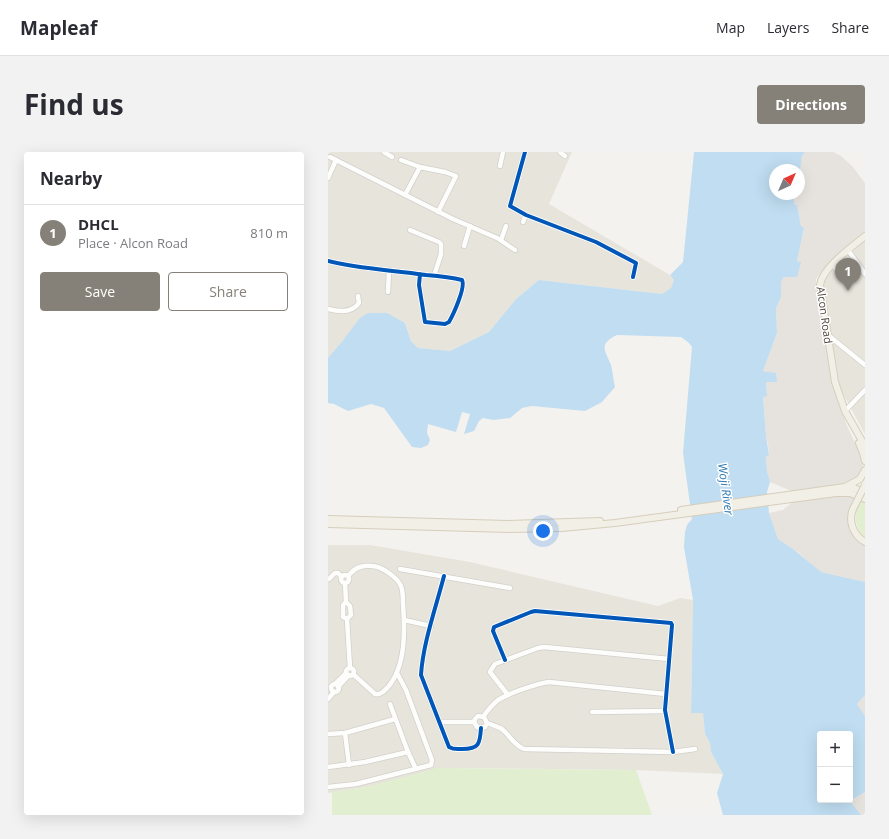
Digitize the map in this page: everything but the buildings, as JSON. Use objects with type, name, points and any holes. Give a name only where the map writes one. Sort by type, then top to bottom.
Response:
[{"type":"main road","name":"Alcon Road","points":[[845,411],[835,382],[820,285],[823,276],[833,265],[865,236]]},
{"type":"main road","points":[[845,411],[855,421],[865,438]]},
{"type":"main road","points":[[845,411],[865,446]]},
{"type":"main road","points":[[845,411],[847,420],[862,448],[865,461]]},
{"type":"main road","points":[[845,488],[860,479],[865,470]]},
{"type":"main road","points":[[865,485],[853,508],[851,520],[858,537],[865,542]]},
{"type":"main road","points":[[328,524],[538,530],[602,524],[845,488],[854,488],[865,493]]},
{"type":"main road","points":[[795,496],[845,492],[865,499]]},
{"type":"main road","points":[[328,519],[532,524],[609,520],[681,512]]},
{"type":"street","points":[[335,152],[329,158],[336,160],[438,212],[500,240],[515,250]]},
{"type":"street","points":[[384,152],[392,157]]},
{"type":"street","points":[[500,166],[503,152]]},
{"type":"street","points":[[525,152],[510,206],[526,215],[596,242],[636,263],[633,278]]},
{"type":"street","points":[[560,152],[565,156]]},
{"type":"street","points":[[328,178],[336,160]]},
{"type":"street","points":[[400,160],[420,167],[445,172],[456,176],[438,212]]},
{"type":"street","points":[[405,195],[420,167]]},
{"type":"street","points":[[523,222],[526,215]]},
{"type":"street","points":[[464,246],[470,226]]},
{"type":"street","points":[[500,240],[506,226]]},
{"type":"street","points":[[410,230],[441,244],[441,254],[434,276]]},
{"type":"street","points":[[848,250],[865,274]]},
{"type":"street","points":[[328,261],[456,279],[463,282],[462,292],[450,320],[446,324],[425,322],[419,285],[420,274]]},
{"type":"street","points":[[833,265],[843,278]]},
{"type":"street","points":[[388,292],[389,270]]},
{"type":"street","points":[[328,309],[341,312],[352,309],[359,303],[358,296]]},
{"type":"street","points":[[828,335],[865,365]]},
{"type":"street","points":[[845,411],[865,390]]},
{"type":"street","points":[[342,577],[345,575],[348,576],[361,566],[379,566],[402,587],[404,642],[396,676],[384,691],[378,694],[372,692],[349,674]]},
{"type":"street","points":[[400,569],[510,588]]},
{"type":"street","points":[[328,698],[332,688],[353,669],[350,668],[347,619],[351,615],[350,606],[346,602],[345,583],[341,581],[342,577],[338,573],[335,573],[329,579]]},
{"type":"street","points":[[345,583],[349,580],[348,576]]},
{"type":"street","points":[[444,576],[421,666],[421,675],[449,747],[452,749],[475,748],[480,741],[481,728]]},
{"type":"street","points":[[346,602],[342,605],[342,615],[347,619]]},
{"type":"street","points":[[505,660],[493,631],[494,627],[535,612],[672,625],[665,711],[673,752]]},
{"type":"street","points":[[404,620],[431,626]]},
{"type":"street","points":[[508,695],[490,672],[495,664],[544,647],[669,658]]},
{"type":"street","points":[[328,787],[356,784],[430,766],[432,760],[406,690],[397,673]]},
{"type":"street","points":[[483,717],[498,700],[542,683],[549,682],[666,694]]},
{"type":"street","points":[[390,704],[416,769]]},
{"type":"street","points":[[592,712],[665,711]]},
{"type":"street","points":[[474,722],[477,717],[483,717]]},
{"type":"street","points":[[483,717],[486,719],[487,723],[499,727],[512,741],[524,749],[673,752],[695,749]]},
{"type":"street","points":[[328,734],[345,733],[396,719]]},
{"type":"street","points":[[439,722],[474,722]]},
{"type":"street","points":[[474,722],[477,727],[481,728]]},
{"type":"street","points":[[481,728],[485,727],[487,723]]},
{"type":"street","points":[[345,733],[349,765]]},
{"type":"street","points":[[328,767],[349,765],[408,752]]},
{"type":"shaded area","points":[[328,152],[572,152],[549,204],[670,275],[674,280],[671,288],[662,294],[539,280],[516,299],[489,332],[450,351],[418,348],[411,341],[405,322],[344,339],[328,358]]},
{"type":"shaded area","points":[[805,152],[833,152],[841,156],[852,166],[865,183],[865,231],[843,249],[816,279],[834,389],[847,426],[859,451],[863,468],[858,478],[846,484],[794,492],[770,482],[767,471],[766,455],[769,455],[763,397],[767,395],[766,382],[777,382],[775,373],[763,371],[777,333],[776,308],[781,297],[781,282],[784,277],[801,262],[797,261],[804,229],[801,226],[797,206],[793,203],[793,200],[805,200],[805,164],[801,164],[802,156]]},
{"type":"shaded area","points":[[865,241],[865,434],[840,388],[823,288],[826,278],[841,262]]},
{"type":"shaded area","points":[[846,494],[855,498],[849,509],[848,523],[855,536],[865,545],[865,582],[821,572],[816,569],[799,553],[778,539],[769,513],[783,510],[794,501]]},
{"type":"shaded area","points":[[328,545],[370,545],[470,562],[658,606],[680,598],[693,600],[691,712],[703,713],[705,734],[710,743],[711,752],[723,774],[636,770],[454,768],[367,787],[328,793]]},
{"type":"shaded area","points":[[865,695],[865,716],[857,704]]},
{"type":"shaded area","points":[[865,792],[865,815],[861,815],[852,803],[853,803],[853,799]]},
{"type":"green space","points":[[861,500],[865,502],[865,538],[862,536],[858,528],[855,517]]},
{"type":"green space","points":[[437,768],[636,770],[652,815],[332,815],[332,792],[367,787]]},
{"type":"water","name":"Woji River","points":[[694,152],[805,152],[802,156],[801,164],[769,164],[769,200],[794,200],[795,205],[797,205],[801,226],[804,228],[797,261],[801,262],[797,277],[784,277],[781,282],[781,297],[776,308],[777,333],[763,371],[776,373],[777,382],[766,382],[767,396],[763,397],[769,455],[766,456],[767,471],[770,482],[767,492],[769,513],[778,539],[821,572],[865,582],[865,695],[857,704],[865,716],[865,792],[853,799],[853,731],[817,731],[817,803],[852,803],[861,815],[723,815],[717,793],[723,774],[711,752],[710,743],[705,734],[703,713],[691,713],[693,600],[684,547],[687,525],[692,519],[683,453],[692,347],[689,343],[681,337],[617,335],[605,344],[605,351],[611,365],[615,387],[602,402],[585,411],[532,406],[522,408],[510,418],[493,420],[483,418],[479,421],[474,431],[464,434],[470,414],[462,412],[456,432],[428,424],[427,433],[430,440],[428,445],[421,448],[412,447],[384,408],[371,404],[348,411],[334,404],[328,403],[328,358],[360,318],[368,313],[387,313],[405,323],[411,341],[418,348],[450,351],[489,332],[516,299],[539,280],[662,294],[671,288],[674,280],[670,275],[683,262]]},
{"type":"cycle path","points":[[525,152],[510,206],[526,215],[596,242],[636,263],[633,277]]},
{"type":"cycle path","points":[[328,261],[364,268],[414,273],[462,280],[463,284],[461,295],[449,322],[445,324],[425,322],[419,285],[420,274]]},
{"type":"cycle path","points":[[444,576],[424,650],[421,675],[449,747],[453,749],[468,749],[475,747],[479,742],[481,728]]},
{"type":"cycle path","points":[[505,660],[493,631],[494,627],[535,611],[671,623],[665,710],[673,752]]},
{"type":"place","name":"DHCL","points":[[848,291]]}]
